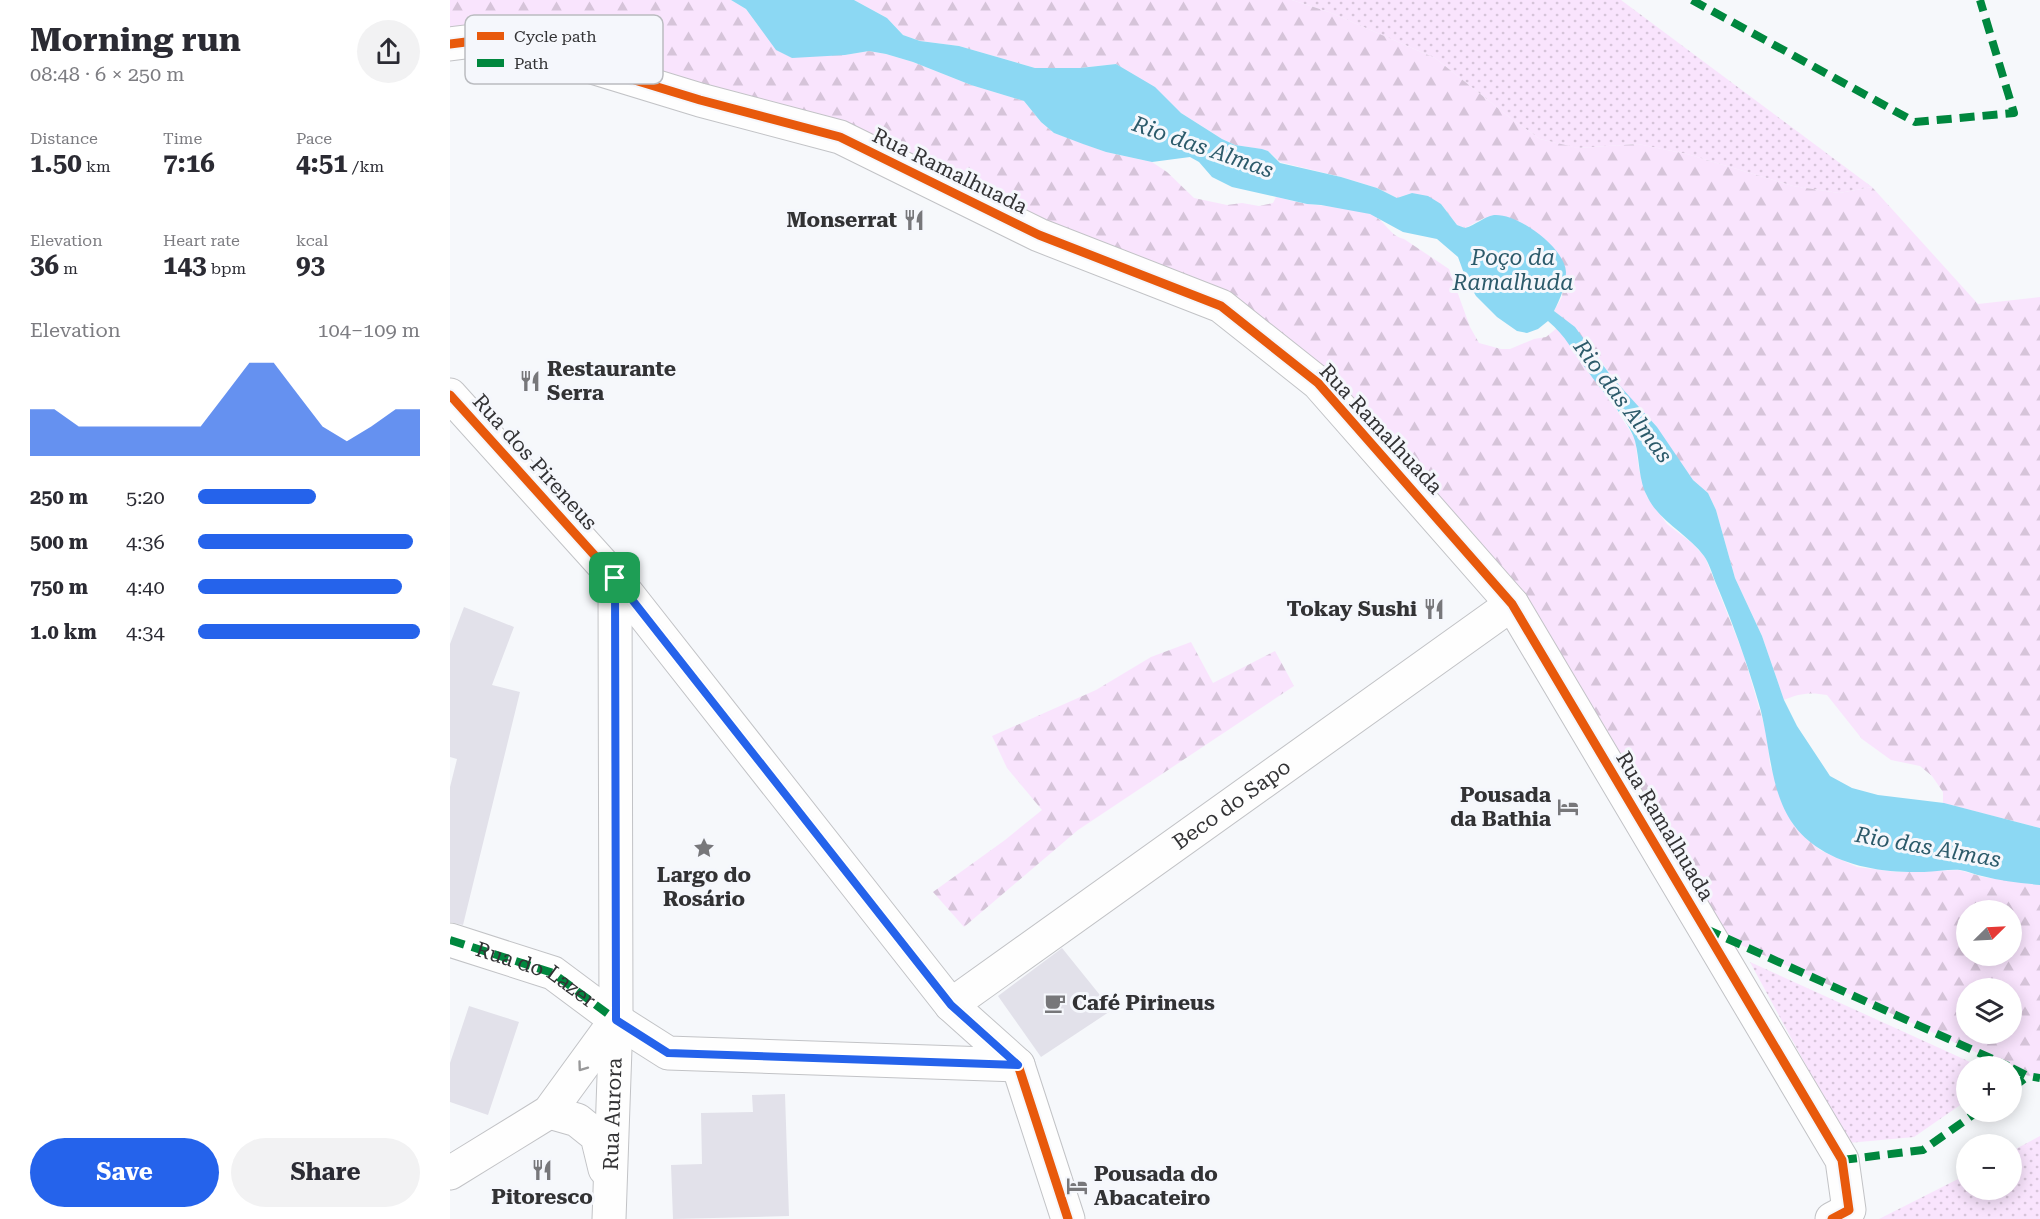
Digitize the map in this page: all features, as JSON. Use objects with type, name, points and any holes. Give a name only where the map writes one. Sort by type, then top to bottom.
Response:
[{"type":"street","name":"Rua Ramalhuada","points":[[450,44],[465,42]]},
{"type":"street","name":"Rua Ramalhuada","points":[[648,84],[840,137],[1039,235],[1221,306],[1318,383],[1512,604],[1842,1160],[1841,1215]]},
{"type":"street","name":"Rua dos Pireneus","points":[[450,395],[615,578],[951,1005],[1018,1065]]},
{"type":"street","name":"Rua Aurora","points":[[609,1204],[616,1020],[615,578]]},
{"type":"street","name":"Beco do Sapo","points":[[951,1005],[1512,604]]},
{"type":"street","name":"Rua do Lazer","points":[[450,940],[553,974],[616,1020]]},
{"type":"street","points":[[450,1173],[549,1112],[616,1020],[668,1053],[1018,1065],[1068,1219]]},
{"type":"street","points":[[549,1112],[577,1120],[597,1136],[609,1204]]},
{"type":"green space","points":[[450,0],[731,0],[746,9],[760,28],[845,55],[869,51],[886,54],[971,85],[1024,101],[1041,122],[1054,133],[1106,152],[1152,162],[1167,172],[1194,198],[1227,205],[1242,203],[1259,206],[1273,203],[1276,197],[1370,214],[1380,220],[1395,235],[1449,269],[1470,327],[1479,343],[1510,349],[1534,339],[1546,337],[1557,328],[1606,393],[1635,439],[1639,470],[1647,497],[1667,524],[1692,543],[1705,557],[1744,656],[1767,735],[1770,765],[1792,823],[1820,850],[1857,867],[1897,872],[1959,870],[1983,877],[2040,885],[2040,1078],[2022,1073],[2022,1056],[1984,1056],[1958,1044],[2022,1044],[2022,978],[1956,978],[1956,1043],[1706,929],[1512,604],[1221,306],[840,137],[618,84],[663,84],[663,15],[465,15],[465,48],[450,44]]},
{"type":"green space","points":[[854,0],[1292,0],[1329,12],[1435,58],[1540,139],[1578,148],[1638,144],[1687,154],[1793,186],[1839,193],[1872,187],[1978,304],[2040,297],[2040,828],[1943,803],[1943,792],[1932,776],[1920,766],[1891,760],[1862,739],[1827,695],[1805,694],[1784,700],[1762,636],[1735,578],[1716,510],[1708,493],[1693,480],[1591,347],[1554,311],[1562,297],[1563,285],[1484,218],[1465,228],[1457,225],[1441,204],[1412,193],[1397,198],[1377,188],[1280,162],[1268,151],[1235,145],[1181,113],[1137,77],[1116,64],[1080,68],[1035,68],[959,46],[920,41],[903,35],[887,18]]},
{"type":"green space","points":[[1292,0],[1621,0],[1872,187],[1839,193],[1793,186],[1687,154],[1638,144],[1577,148],[1540,139],[1435,58],[1329,12]]},
{"type":"green space","points":[[1191,642],[1213,683],[1275,651],[1294,686],[1078,830],[964,927],[933,892],[1042,810],[1007,768],[992,736],[1096,690],[1151,657]]},
{"type":"green space","points":[[1750,962],[1957,1056],[1956,1108],[1914,1137],[1848,1143]]},
{"type":"green space","points":[[2040,1136],[2040,1219],[1879,1219],[1956,1180],[1956,1200],[2022,1200],[2022,1146]]},
{"type":"water","points":[[731,0],[854,0],[887,18],[903,35],[920,41],[959,46],[1035,68],[1080,68],[1116,64],[1155,87],[1181,113],[1235,145],[1262,149],[1268,151],[1280,163],[1341,177],[1377,188],[1397,198],[1412,193],[1428,196],[1441,204],[1457,225],[1465,228],[1494,215],[1515,220],[1539,234],[1558,253],[1566,272],[1565,282],[1554,311],[1575,327],[1611,376],[1657,427],[1693,480],[1708,493],[1716,510],[1735,578],[1762,636],[1784,700],[1797,726],[1830,776],[1852,788],[1878,795],[1944,803],[2040,828],[2040,885],[1996,879],[1960,870],[1910,872],[1870,868],[1844,861],[1820,849],[1803,835],[1790,820],[1781,802],[1775,784],[1759,704],[1733,626],[1709,565],[1698,548],[1653,507],[1645,491],[1635,441],[1627,424],[1565,338],[1548,321],[1538,329],[1527,333],[1517,331],[1497,317],[1476,296],[1466,279],[1458,257],[1437,239],[1403,232],[1370,214],[1307,204],[1232,187],[1212,177],[1199,162],[1190,157],[1152,162],[1106,152],[1054,133],[1041,122],[1024,101],[971,85],[886,54],[869,51],[845,55],[792,58],[776,50],[746,9]]},
{"type":"building","points":[[464,607],[514,627],[492,685],[520,692],[463,925],[450,922],[450,787],[457,759],[450,757],[450,644]]},
{"type":"building","name":"Café Pirineus","points":[[1062,948],[1112,1010],[1041,1057],[998,996]]},
{"type":"building","points":[[469,1006],[519,1022],[488,1115],[450,1102],[450,1063]]},
{"type":"building","points":[[785,1094],[789,1216],[673,1219],[671,1165],[702,1164],[701,1113],[753,1112],[752,1095]]},
{"type":"marked path","points":[[1692,0],[1915,122],[2014,113],[1980,0]]},
{"type":"marked path","points":[[1706,929],[1986,1056]]},
{"type":"marked path","points":[[450,940],[553,973],[616,1020]]},
{"type":"marked path","points":[[2022,1073],[2040,1078]]},
{"type":"marked path","points":[[2022,1080],[2028,1076]]},
{"type":"marked path","points":[[1842,1160],[1923,1150],[1963,1122]]},
{"type":"cycle path","points":[[450,44],[465,42]]},
{"type":"cycle path","points":[[648,84],[840,137],[1039,235],[1221,306],[1318,383],[1512,604],[1842,1160],[1849,1210],[1832,1219]]},
{"type":"cycle path","points":[[450,395],[615,578],[951,1005],[1018,1065],[1068,1219]]},
{"type":"place","name":"Monserrat","points":[[914,220]]},
{"type":"place","name":"Restaurante Serra","points":[[530,381]]},
{"type":"place","name":"Tokay Sushi","points":[[1434,609]]},
{"type":"place","name":"Pousada da Bathia","points":[[1568,807]]},
{"type":"place","name":"Largo do Rosário","points":[[704,848]]},
{"type":"place","name":"Café Pirineus","points":[[1055,1003]]},
{"type":"place","name":"Pitoresco","points":[[542,1170]]},
{"type":"place","name":"Pousada do Abacateiro","points":[[1077,1186]]},
{"type":"route","points":[[615,578],[951,1005],[1018,1065],[668,1053],[616,1020],[615,578]]},
{"type":"water label","name":"Rio das Almas","points":[[1203,147]]},
{"type":"water label","name":"Poço da Ramalhuda","points":[[1513,270]]},
{"type":"water label","name":"Rio das Almas","points":[[1623,401]]},
{"type":"water label","name":"Rio das Almas","points":[[1928,847]]}]
